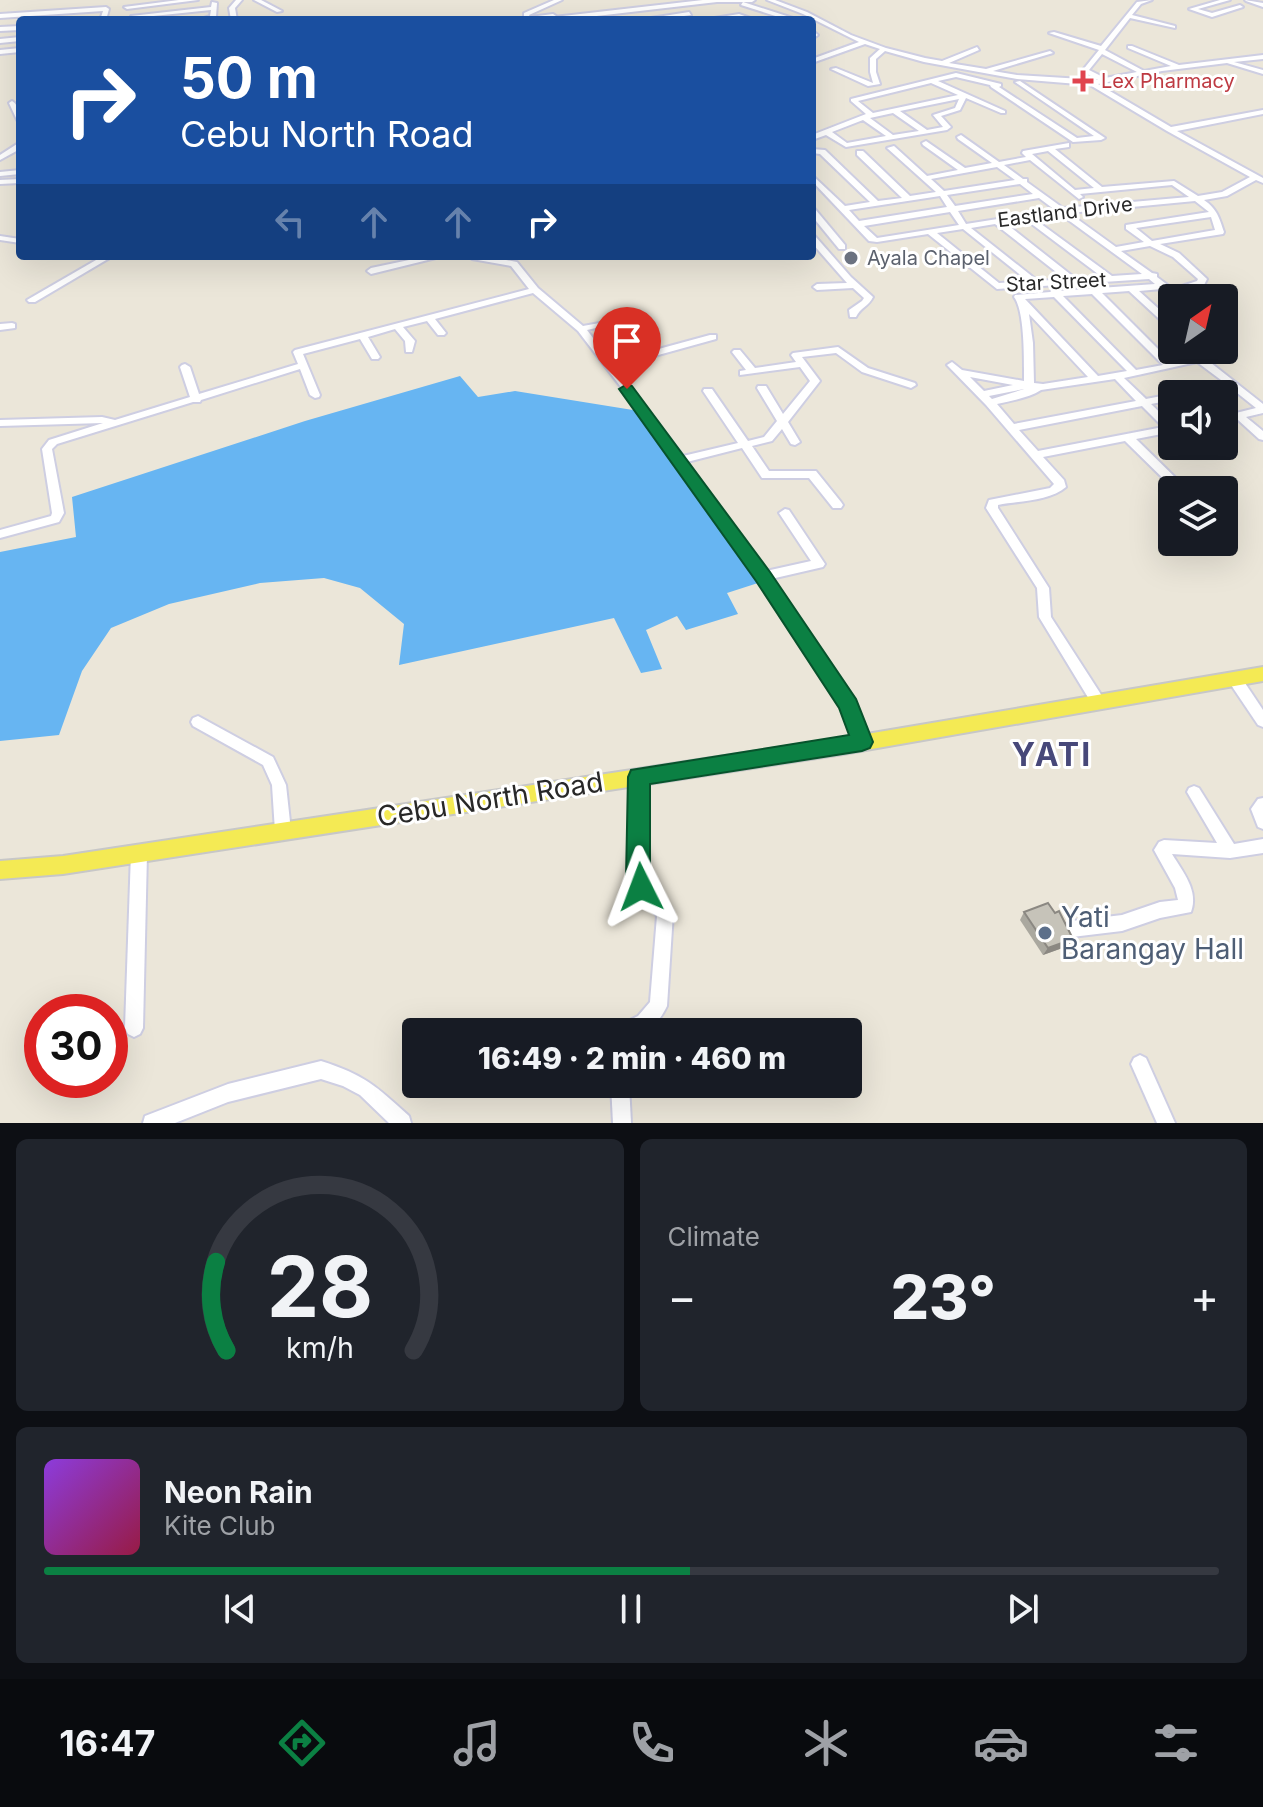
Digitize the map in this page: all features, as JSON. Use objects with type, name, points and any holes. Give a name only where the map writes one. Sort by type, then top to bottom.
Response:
[{"type":"main road","name":"Cebu North Road","points":[[0,870],[139,853],[639,777],[1263,674]]},
{"type":"street","points":[[127,3],[195,0],[214,6]]},
{"type":"street","points":[[148,16],[214,6],[222,0]]},
{"type":"street","points":[[257,0],[279,11]]},
{"type":"street","points":[[525,16],[559,0]]},
{"type":"street","points":[[571,16],[700,0]]},
{"type":"street","points":[[577,16],[673,3],[752,0]]},
{"type":"street","points":[[770,0],[806,16]]},
{"type":"street","points":[[1103,80],[1085,71],[1139,3],[1149,0]]},
{"type":"street","points":[[1248,0],[1263,5]]},
{"type":"street","points":[[1225,1],[1240,7],[1212,15],[1192,9],[1225,1]]},
{"type":"street","points":[[673,3],[692,16]]},
{"type":"street","points":[[664,16],[746,3],[783,16]]},
{"type":"street","points":[[585,5],[590,12]]},
{"type":"street","points":[[213,16],[214,6]]},
{"type":"street","points":[[0,16],[106,9],[104,16]]},
{"type":"street","points":[[1129,16],[1173,27]]},
{"type":"street","points":[[816,20],[884,49],[1018,80],[1092,83],[1179,67],[1263,57]]},
{"type":"street","points":[[1052,33],[1102,50],[1143,73]]},
{"type":"street","points":[[816,60],[865,42]]},
{"type":"street","points":[[1130,47],[1179,67]]},
{"type":"street","points":[[834,69],[870,85],[877,84],[873,58],[884,49]]},
{"type":"street","points":[[943,63],[977,49]]},
{"type":"street","points":[[986,71],[1050,53]]},
{"type":"street","points":[[1223,61],[1263,72]]},
{"type":"street","points":[[827,132],[843,145],[947,128],[936,115],[958,109],[963,96],[971,89],[996,85],[1018,80],[1100,136],[1099,139],[1076,140],[996,85],[958,75],[853,100],[891,137]]},
{"type":"street","points":[[932,81],[1003,112]]},
{"type":"street","points":[[1092,83],[1259,180]]},
{"type":"street","points":[[910,86],[938,100]]},
{"type":"street","points":[[816,136],[868,116],[963,96]]},
{"type":"street","points":[[12,103],[16,112]]},
{"type":"street","points":[[893,110],[925,132]]},
{"type":"street","points":[[1169,130],[1263,112]]},
{"type":"street","points":[[961,137],[1164,284]]},
{"type":"street","points":[[926,143],[963,170]]},
{"type":"street","points":[[1066,145],[1026,153],[1093,209],[1086,216],[1085,228]]},
{"type":"street","points":[[891,148],[942,193],[963,225],[1035,283]]},
{"type":"street","points":[[1049,148],[1100,189]]},
{"type":"street","points":[[816,151],[822,152],[876,204]]},
{"type":"street","points":[[860,153],[908,199]]},
{"type":"street","points":[[926,178],[1031,158]]},
{"type":"street","name":"Eastland Drive","points":[[858,224],[873,239],[1061,211],[1224,194],[1259,180]]},
{"type":"street","points":[[816,181],[858,224],[1041,195]]},
{"type":"street","points":[[843,209],[1024,181]]},
{"type":"street","points":[[1074,192],[1172,183],[1197,198],[1215,214],[1218,233],[1117,249]]},
{"type":"street","points":[[816,212],[840,245],[816,244]]},
{"type":"street","points":[[1198,284],[1203,279],[1176,255],[1150,243],[1129,227],[1215,214]]},
{"type":"street","points":[[1026,216],[1109,278]]},
{"type":"street","points":[[997,221],[1073,281]]},
{"type":"street","name":"Star Street","points":[[929,231],[992,284],[1154,276]]},
{"type":"street","points":[[816,246],[869,298],[853,310],[853,315]]},
{"type":"street","points":[[32,300],[100,260]]},
{"type":"street","points":[[371,271],[422,260]]},
{"type":"street","points":[[495,260],[513,263],[535,290],[581,329],[610,365],[763,576],[849,705],[862,742]]},
{"type":"street","points":[[817,287],[856,285]]},
{"type":"street","points":[[1132,289],[1158,313]]},
{"type":"street","points":[[315,395],[298,352],[535,290]]},
{"type":"street","points":[[1028,390],[1028,343],[1019,296],[1093,290],[1158,291]]},
{"type":"street","points":[[1093,290],[1170,366]]},
{"type":"street","points":[[1054,292],[1133,372]]},
{"type":"street","points":[[1023,305],[1094,378]]},
{"type":"street","points":[[430,319],[441,333]]},
{"type":"street","points":[[581,329],[602,324]]},
{"type":"street","points":[[0,327],[12,326]]},
{"type":"street","points":[[398,327],[410,341],[409,350]]},
{"type":"street","points":[[363,336],[375,357]]},
{"type":"street","points":[[610,365],[713,337]]},
{"type":"street","points":[[680,460],[768,439],[815,381],[796,355],[838,350],[865,370],[911,385]]},
{"type":"street","points":[[737,352],[747,372],[803,364]]},
{"type":"street","points":[[986,399],[1176,364]]},
{"type":"street","points":[[1210,364],[1227,380]]},
{"type":"street","points":[[0,534],[55,519],[58,513],[48,445],[303,365]]},
{"type":"street","points":[[185,367],[196,400]]},
{"type":"street","points":[[1028,390],[955,368],[1060,483],[1060,487],[1053,491],[993,503],[993,514],[1043,589],[1045,617],[1097,700]]},
{"type":"street","points":[[1116,375],[1158,414]]},
{"type":"street","points":[[762,388],[795,442]]},
{"type":"street","points":[[1238,390],[1263,410]]},
{"type":"street","points":[[708,391],[766,475],[812,474],[837,505]]},
{"type":"street","points":[[1012,428],[1158,400]]},
{"type":"street","points":[[1239,416],[1263,410]]},
{"type":"street","points":[[1239,416],[1263,437]]},
{"type":"street","points":[[0,423],[102,420],[121,424]]},
{"type":"street","points":[[1036,455],[1158,431]]},
{"type":"street","points":[[1127,437],[1167,476]]},
{"type":"street","points":[[763,576],[819,564],[785,513]]},
{"type":"street","points":[[1234,678],[1263,721]]},
{"type":"street","points":[[198,722],[268,761],[275,771],[281,792],[283,831]]},
{"type":"street","points":[[639,777],[638,878],[641,887],[665,913],[658,1006],[648,1018]]},
{"type":"street","points":[[1194,792],[1230,851]]},
{"type":"street","points":[[1263,804],[1258,809],[1263,822]]},
{"type":"street","points":[[1072,929],[1122,923],[1160,910],[1185,907],[1186,895],[1165,857],[1164,847],[1230,851],[1263,846]]},
{"type":"street","points":[[134,1028],[139,853]]},
{"type":"street","points":[[1140,1064],[1166,1123]]},
{"type":"street","points":[[152,1123],[228,1093],[321,1070],[347,1078],[366,1089],[402,1123]]},
{"type":"street","points":[[621,1098],[622,1123]]},
{"type":"water","points":[[460,376],[478,397],[515,391],[639,411],[758,583],[727,593],[738,614],[686,630],[677,616],[646,630],[662,669],[641,673],[614,618],[399,665],[404,624],[360,588],[324,578],[260,583],[169,604],[111,628],[82,671],[59,735],[0,741],[0,552],[76,537],[72,497],[305,421]]},
{"type":"building","name":"Yati Barangay Hall","points":[[1048,903],[1055,913],[1059,911],[1073,939],[1048,948],[1024,912]]},
{"type":"place","name":"Lex Pharmacy","points":[[1083,81]]},
{"type":"place","name":"Ayala Chapel","points":[[851,258]]},
{"type":"place","name":"Yati Barangay Hall","points":[[1045,933]]},
{"type":"district","name":"YATI","points":[[1052,755]]},
{"type":"route","points":[[627,389],[763,576],[849,705],[862,742],[639,777],[638,878],[641,887]]}]
